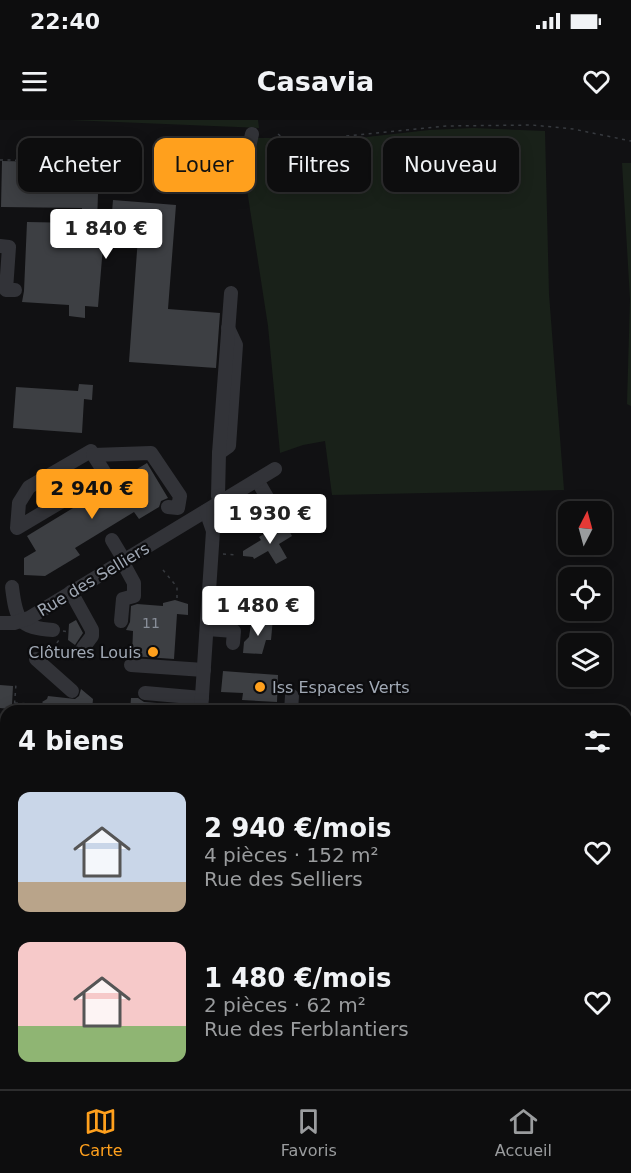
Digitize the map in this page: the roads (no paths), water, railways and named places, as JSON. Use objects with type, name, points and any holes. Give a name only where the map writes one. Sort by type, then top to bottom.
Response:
[{"type":"street","points":[[251,138],[252,134]]},
{"type":"street","points":[[0,246],[9,247],[6,290],[15,290]]},
{"type":"street","points":[[220,502],[218,496],[219,453],[229,446],[236,345],[228,327],[231,293]]},
{"type":"street","points":[[93,455],[106,476],[17,528],[19,503],[29,487],[91,451],[93,455],[152,453],[180,496],[178,508],[168,507]]},
{"type":"street","name":"Rue des Selliers","points":[[0,623],[21,621],[275,469]]},
{"type":"street","points":[[257,480],[279,509]]},
{"type":"street","points":[[145,693],[201,705],[213,527],[206,511]]},
{"type":"street","points":[[112,540],[134,583],[134,596],[123,599],[121,621]]},
{"type":"street","points":[[12,587],[15,607],[21,621],[35,629],[56,636]]},
{"type":"street","points":[[71,592],[92,630],[92,636],[83,648]]},
{"type":"street","points":[[207,629],[234,631],[233,643]]},
{"type":"street","points":[[39,662],[72,691]]},
{"type":"street","points":[[131,665],[204,670]]},
{"type":"street","points":[[291,705],[292,696]]},
{"type":"place","name":"Clôtures Louis","points":[[153,652]]},
{"type":"place","name":"Iss Espaces Verts","points":[[260,687]]}]
